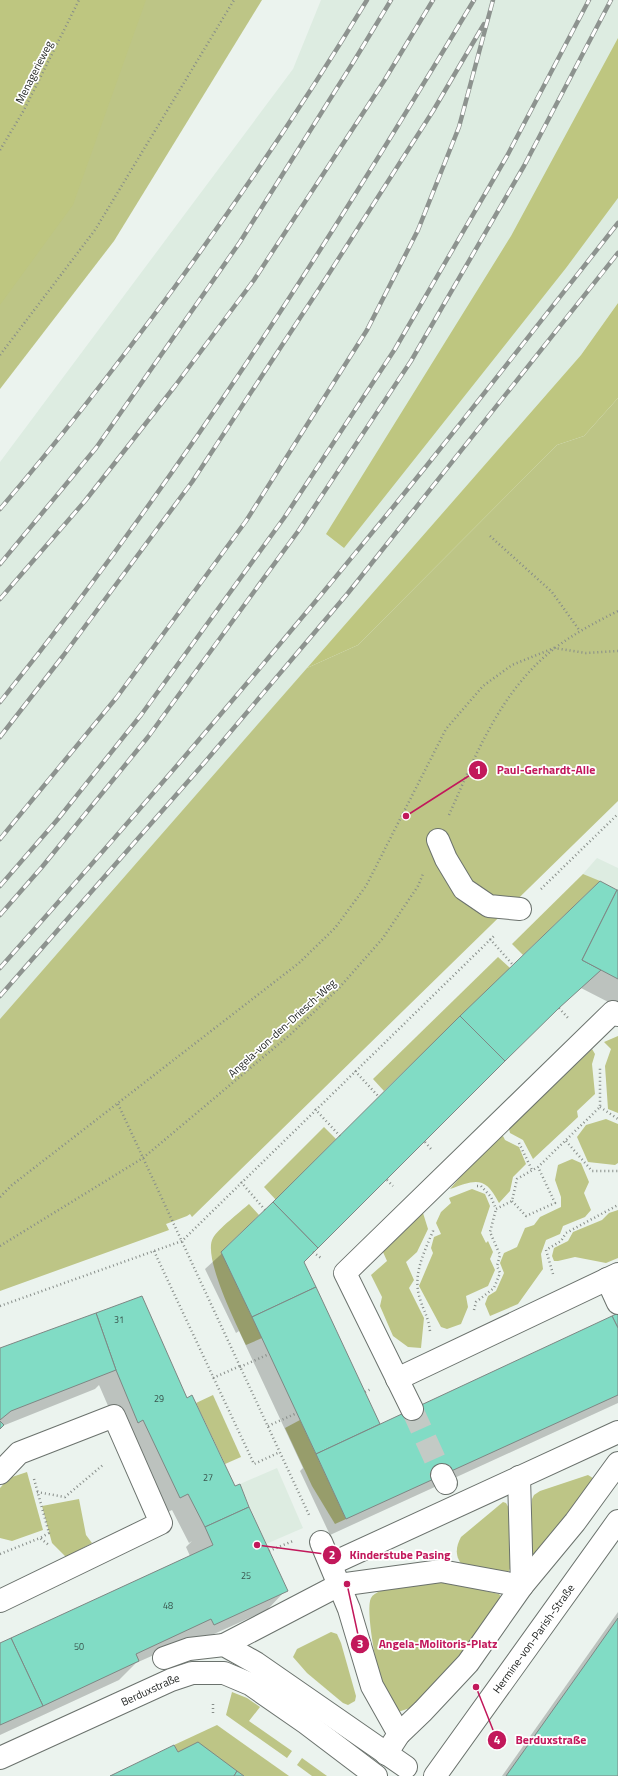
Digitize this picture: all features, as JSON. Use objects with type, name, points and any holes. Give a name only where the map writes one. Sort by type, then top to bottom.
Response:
[{"type":"street","points":[[438,840],[446,859],[464,889],[489,906],[520,909]]},
{"type":"street","points":[[412,1409],[345,1273],[613,1012],[618,1014]]},
{"type":"street","points":[[396,1379],[612,1277],[618,1303]]},
{"type":"street","points":[[0,1473],[19,1453],[114,1416],[161,1523],[0,1600]]},
{"type":"street","points":[[331,1564],[618,1432]]},
{"type":"street","points":[[399,1734],[424,1711],[468,1663],[522,1586],[575,1522],[618,1463]]},
{"type":"street","points":[[519,1477],[522,1586]]},
{"type":"street","name":"Hermine-von-Parish-Straße","points":[[435,1776],[618,1521]]},
{"type":"street","points":[[164,1658],[189,1649],[216,1648],[256,1663],[397,1763],[399,1734],[372,1686],[349,1609],[322,1542]]},
{"type":"street","points":[[216,1648],[339,1585],[440,1571],[522,1586]]},
{"type":"street","name":"Berduxstraße","points":[[0,1758],[171,1680],[192,1673],[224,1673],[250,1684],[306,1723],[376,1776]]},
{"type":"path","name":"Menagerieweg","points":[[0,150],[24,110],[79,0]]},
{"type":"path","points":[[0,355],[95,230],[234,0]]},
{"type":"path","points":[[490,536],[552,592],[580,631]]},
{"type":"path","name":"Angela-von-den-Driesch-Weg","points":[[0,1246],[144,1158],[292,1033],[339,988],[383,938],[413,892],[483,739],[501,708],[528,673],[554,648],[580,631],[618,611]]},
{"type":"path","points":[[0,1197],[12,1185],[298,963],[336,928],[366,886],[446,729],[483,686],[512,665],[554,648],[586,653],[618,651]]},
{"type":"path","points":[[0,1306],[182,1241],[315,1109],[618,814]]},
{"type":"path","points":[[490,939],[513,965]]},
{"type":"path","points":[[512,1201],[517,1179],[538,1167],[600,1107],[600,1051],[559,1008]]},
{"type":"path","points":[[355,1071],[379,1097]]},
{"type":"path","points":[[118,1104],[322,1542]]},
{"type":"path","points":[[600,1107],[618,1119]]},
{"type":"path","points":[[315,1109],[340,1136]]},
{"type":"path","points":[[566,1141],[592,1171],[618,1171]]},
{"type":"path","points":[[512,1201],[526,1216],[555,1203],[538,1167]]},
{"type":"path","points":[[241,1182],[265,1210]]},
{"type":"path","points":[[470,1185],[481,1186],[491,1198],[496,1209],[490,1232],[500,1254],[497,1266],[500,1273],[494,1288],[476,1302],[473,1314],[479,1340]]},
{"type":"path","points":[[424,1196],[430,1203],[433,1231],[420,1262],[417,1283],[420,1299],[429,1318],[432,1345],[438,1359]]},
{"type":"path","points":[[496,1209],[512,1201]]},
{"type":"path","points":[[560,1302],[546,1250],[561,1241],[566,1233],[618,1204]]},
{"type":"path","points":[[154,1251],[254,1464],[280,1452]]},
{"type":"path","points":[[213,1378],[269,1354]]},
{"type":"path","points":[[268,1426],[296,1413]]},
{"type":"path","points":[[37,1492],[65,1497],[126,1444]]},
{"type":"path","points":[[27,1450],[49,1533],[40,1538]]},
{"type":"shaded area","points":[[321,0],[618,0],[618,303],[581,355],[0,1019],[0,462],[293,69]]},
{"type":"shaded area","points":[[597,858],[618,868],[618,890],[583,874]]},
{"type":"shaded area","points":[[277,1468],[303,1528],[266,1544],[240,1484]]},
{"type":"green space","points":[[0,0],[262,0],[114,241],[0,389]]},
{"type":"green space","points":[[0,0],[146,0],[73,205],[0,305]]},
{"type":"green space","points":[[618,38],[618,198],[566,268],[344,548],[326,534],[511,236]]},
{"type":"green space","points":[[618,303],[618,398],[584,436],[557,445],[358,645],[307,668],[581,355]]},
{"type":"green space","points":[[618,398],[618,801],[192,1217],[190,1214],[166,1224],[169,1230],[0,1291],[0,1019],[307,668],[358,645],[557,445],[584,436]]},
{"type":"green space","points":[[583,874],[600,881],[523,955],[512,944]]},
{"type":"green space","points":[[498,957],[510,968],[384,1091],[373,1079]]},
{"type":"green space","points":[[618,1036],[618,1113],[608,1109],[605,1066],[611,1049],[604,1042]]},
{"type":"green space","points":[[592,1049],[595,1054],[592,1064],[595,1094],[577,1111],[578,1117],[533,1159],[523,1140],[510,1133],[509,1129]]},
{"type":"green space","points":[[606,1119],[618,1124],[618,1163],[615,1165],[588,1162],[577,1137],[586,1125]]},
{"type":"green space","points":[[324,1127],[336,1139],[276,1200],[264,1187]]},
{"type":"green space","points":[[503,1136],[505,1140],[519,1147],[526,1164],[513,1177],[510,1191],[499,1203],[489,1188],[479,1182],[466,1183],[450,1189],[462,1175],[460,1171],[485,1147]]},
{"type":"green space","points":[[572,1159],[581,1163],[589,1182],[584,1193],[591,1210],[585,1217],[563,1226],[560,1234],[546,1240],[541,1254],[543,1269],[518,1304],[490,1316],[485,1304],[488,1296],[496,1291],[504,1273],[500,1263],[504,1253],[517,1247],[525,1228],[534,1225],[540,1217],[561,1207],[561,1197],[555,1180],[558,1165]]},
{"type":"green space","points":[[472,1189],[485,1194],[490,1206],[481,1233],[486,1243],[488,1241],[493,1252],[490,1259],[495,1270],[488,1286],[466,1296],[468,1307],[461,1324],[447,1329],[441,1327],[419,1286],[433,1253],[431,1248],[434,1237],[441,1234],[436,1223],[441,1212],[451,1203],[449,1198]]},
{"type":"green space","points":[[249,1204],[259,1215],[221,1252],[262,1338],[246,1345],[216,1275],[212,1260],[211,1247],[215,1235]]},
{"type":"green space","points":[[618,1210],[618,1258],[606,1263],[575,1257],[554,1261],[552,1256],[554,1248],[568,1241],[573,1232],[602,1220],[609,1213]]},
{"type":"green space","points":[[423,1213],[428,1229],[417,1252],[406,1262],[414,1280],[409,1288],[424,1318],[421,1348],[408,1347],[393,1336],[380,1306],[382,1297],[371,1275],[387,1261],[383,1252]]},
{"type":"green space","points":[[213,1395],[241,1457],[225,1464],[196,1403]]},
{"type":"green space","points":[[300,1420],[346,1519],[335,1524],[312,1486],[285,1428]]},
{"type":"green space","points":[[27,1472],[43,1530],[12,1541],[0,1538],[0,1488],[9,1478]]},
{"type":"green space","points":[[588,1475],[596,1480],[534,1556],[528,1549],[532,1499],[534,1495],[540,1491]]},
{"type":"green space","points":[[79,1499],[86,1535],[92,1543],[66,1557],[52,1543],[42,1506]]},
{"type":"green space","points":[[503,1502],[506,1503],[510,1510],[511,1566],[509,1571],[505,1574],[464,1567],[459,1560],[457,1553],[461,1537]]},
{"type":"green space","points":[[428,1581],[459,1585],[499,1594],[502,1598],[497,1613],[426,1698],[410,1708],[398,1712],[386,1694],[381,1683],[370,1626],[369,1614],[371,1598],[375,1594],[389,1588]]},
{"type":"green space","points":[[331,1632],[337,1634],[341,1643],[356,1696],[355,1701],[348,1705],[343,1703],[307,1673],[293,1657],[297,1649]]},
{"type":"green space","points":[[232,1692],[247,1698],[260,1707],[249,1721],[292,1751],[287,1758],[226,1715]]},
{"type":"green space","points":[[217,1725],[289,1776],[244,1776],[178,1752],[174,1745]]},
{"type":"green space","points":[[302,1758],[327,1776],[312,1776],[297,1765]]},
{"type":"building","points":[[600,881],[617,890],[582,960],[601,970],[559,1008],[505,1061],[460,1016]]},
{"type":"building","points":[[618,890],[618,979],[582,960]]},
{"type":"building","points":[[460,1016],[505,1061],[318,1248],[273,1202]]},
{"type":"building","points":[[273,1202],[318,1248],[304,1262],[316,1287],[252,1317],[221,1252]]},
{"type":"building","points":[[316,1287],[380,1424],[316,1454],[252,1317]]},
{"type":"building","points":[[142,1296],[187,1398],[192,1395],[235,1486],[240,1484],[249,1507],[205,1527],[188,1494],[180,1498],[143,1420],[138,1423],[116,1370],[96,1313]]},
{"type":"building","points":[[96,1313],[116,1370],[11,1411],[0,1420],[0,1348]]},
{"type":"building","points":[[618,1313],[618,1328],[612,1316]]},
{"type":"building","points":[[612,1316],[618,1328],[618,1395],[346,1519],[316,1454]]},
{"type":"building","points":[[0,1421],[4,1425],[0,1429]]},
{"type":"building","points":[[249,1507],[288,1591],[214,1625],[211,1619],[136,1654],[139,1661],[43,1706],[11,1638],[213,1545],[205,1527]]},
{"type":"building","points":[[618,1618],[618,1776],[506,1776],[587,1662]]},
{"type":"building","points":[[11,1638],[43,1706],[0,1725],[0,1643]]},
{"type":"building","points":[[198,1742],[237,1771],[234,1776],[110,1776],[174,1745],[178,1752]]},
{"type":"building","points":[[237,1771],[244,1776],[234,1776]]},
{"type":"tunnel","points":[[412,1409],[442,1475]]},
{"type":"railway","points":[[0,509],[89,400],[199,253],[297,110],[367,0]]},
{"type":"railway","points":[[0,564],[96,448],[240,242],[391,0]]},
{"type":"railway","points":[[0,599],[85,501],[175,386],[254,280],[384,81],[433,0]]},
{"type":"railway","points":[[0,702],[65,619],[190,447],[249,359],[364,181],[474,0]]},
{"type":"railway","points":[[0,839],[117,697],[246,521],[367,330],[418,230],[459,127],[493,0]]},
{"type":"railway","points":[[0,886],[58,819],[141,715],[284,518],[395,349],[507,156],[589,0]]},
{"type":"railway","points":[[0,915],[42,867],[148,737],[299,530],[411,361],[524,166],[611,0]]},
{"type":"railway","points":[[0,737],[63,656],[192,482],[321,286],[433,111],[484,24]]},
{"type":"railway","points":[[0,968],[164,781],[324,592],[500,374],[618,223]]},
{"type":"railway","points":[[0,996],[205,762],[348,593],[618,253]]},
{"type":"place","name":"Paul-Gerhardt-Alle","points":[[406,816]]},
{"type":"place","name":"Kinderstube Pasing","points":[[257,1545]]},
{"type":"place","name":"Angela-Molitoris-Platz","points":[[347,1584]]},
{"type":"place","name":"Berduxstraße","points":[[476,1687]]}]
